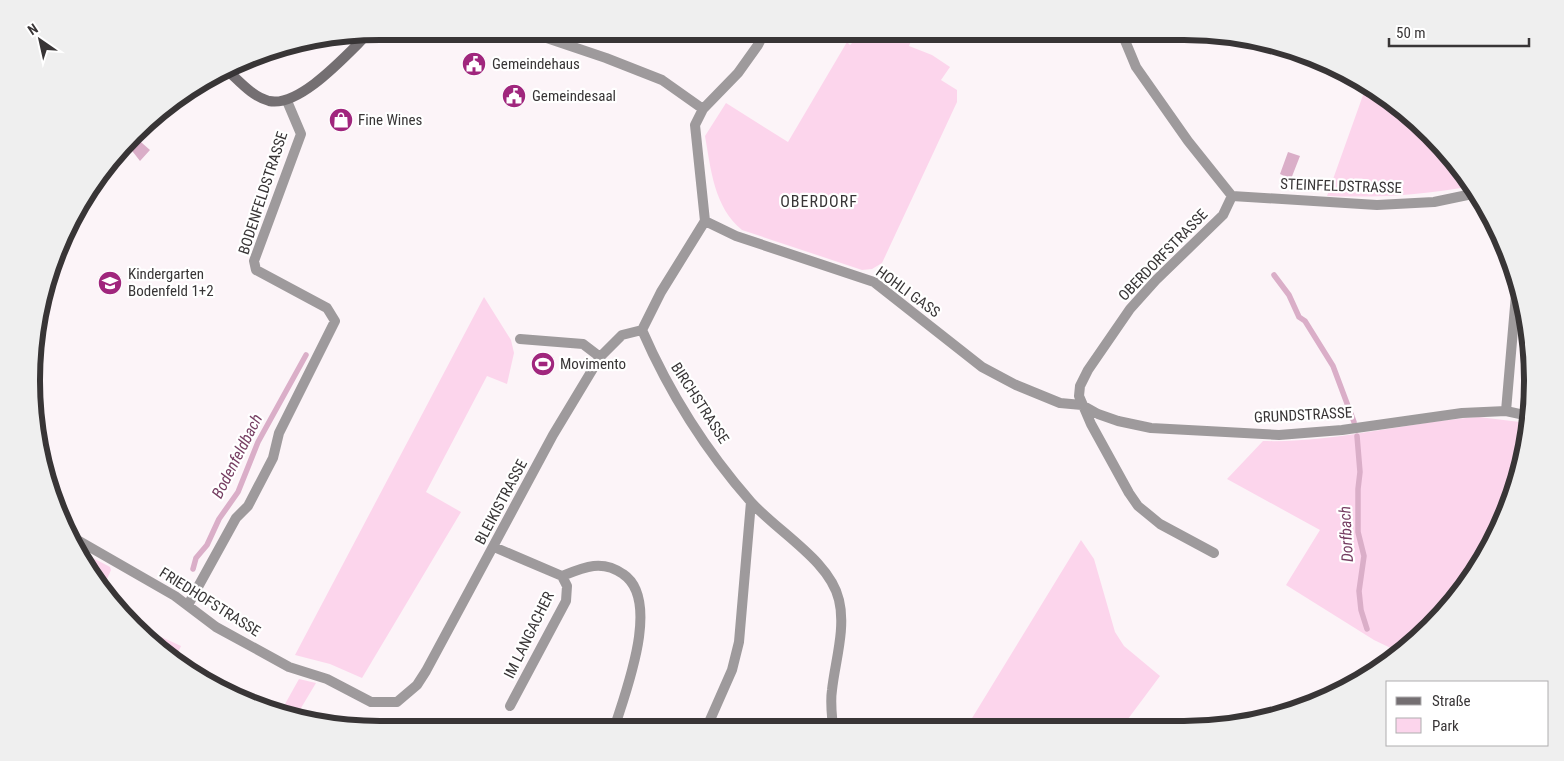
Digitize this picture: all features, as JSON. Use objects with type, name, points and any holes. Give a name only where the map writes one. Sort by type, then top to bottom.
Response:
[{"type":"street","points":[[553,40],[662,80],[703,109]]},
{"type":"street","points":[[642,330],[661,292],[706,221],[694,125],[703,109],[738,73],[760,40]]},
{"type":"street","points":[[1125,40],[1136,67],[1188,141],[1232,196]]},
{"type":"street","points":[[232,74],[254,94],[270,101],[287,101],[307,89],[360,41]]},
{"type":"street","name":"BODENFELDSTRASSE","points":[[188,606],[236,518],[248,506],[273,458],[279,433],[335,321],[328,308],[256,270],[254,261],[301,134],[287,101]]},
{"type":"street","name":"STEINFELDSTRASSE","points":[[1232,196],[1377,205],[1434,202],[1469,194]]},
{"type":"street","name":"OBERDORFSTRASSE","points":[[1214,553],[1160,524],[1138,506],[1129,493],[1082,405],[1080,386],[1088,370],[1130,309],[1156,280],[1223,215],[1232,196]]},
{"type":"street","name":"HOHLI GASS","points":[[706,221],[736,236],[874,282],[980,366],[1016,385],[1060,403],[1082,405]]},
{"type":"street","points":[[1506,411],[1515,305]]},
{"type":"street","name":"BLEIKISTRASSE","points":[[397,702],[420,680],[494,547],[553,435],[600,357],[622,335],[642,330]]},
{"type":"street","name":"BIRCHSTRASSE","points":[[642,330],[673,395],[751,502],[826,572],[835,588],[842,616],[832,692],[833,721]]},
{"type":"street","points":[[520,339],[583,344],[600,357]]},
{"type":"street","name":"GRUNDSTRASSE","points":[[1082,405],[1098,414],[1118,421],[1151,428],[1279,434],[1342,430],[1462,413],[1506,411],[1522,414]]},
{"type":"street","points":[[710,721],[732,670],[739,642],[751,502]]},
{"type":"street","name":"FRIEDHOFSTRASSE","points":[[81,543],[188,606],[216,627],[289,667],[327,680],[371,702],[397,702]]},
{"type":"street","name":"IM LANGACHER","points":[[494,547],[562,576],[567,586],[566,601],[510,706]]},
{"type":"street","name":"IM LANGACHER","points":[[562,576],[586,566],[608,566],[628,577],[639,595],[640,629],[632,668],[616,721]]},
{"type":"green space","points":[[855,40],[911,40],[909,46],[932,55],[950,67],[941,80],[957,90],[957,102],[882,263],[872,269],[862,270],[742,230],[725,210],[715,187],[705,136],[726,103],[788,142],[847,42],[850,45]]},
{"type":"green space","points":[[1364,92],[1408,124],[1440,156],[1464,187],[1400,195],[1365,197],[1327,196]]},
{"type":"green space","points":[[484,297],[511,340],[514,353],[507,384],[487,376],[426,492],[461,512],[362,678],[330,664],[295,655]]},
{"type":"green space","points":[[1479,417],[1521,422],[1512,469],[1498,511],[1467,570],[1440,605],[1393,649],[1374,640],[1286,585],[1320,530],[1227,479],[1263,441],[1290,441],[1344,436]]},
{"type":"green space","points":[[1081,540],[1094,559],[1115,632],[1124,646],[1160,676],[1126,721],[970,721]]},
{"type":"green space","points":[[89,556],[110,567],[111,570],[106,582]]},
{"type":"green space","points":[[151,632],[181,646],[177,654]]},
{"type":"green space","points":[[299,679],[316,683],[299,711],[284,707]]},
{"type":"shaded area","points":[[139,141],[150,150],[140,161],[131,149]]},
{"type":"shaded area","points":[[1288,152],[1300,156],[1291,179],[1280,174]]},
{"type":"waterway","name":"Dorfbach","points":[[1274,275],[1289,295],[1299,317],[1305,321],[1333,366],[1354,422]]},
{"type":"waterway","name":"Bodenfeldbach","points":[[193,569],[196,558],[207,545],[219,519],[238,492],[258,442],[306,355]]},
{"type":"waterway","name":"Dorfbach","points":[[1357,436],[1360,472],[1358,532],[1364,556],[1359,591],[1361,610],[1367,629]]},
{"type":"place","name":"Gemeindehaus","points":[[474,64]]},
{"type":"place","name":"Gemeindesaal","points":[[514,96]]},
{"type":"place","name":"Fine Wines","points":[[341,120]]},
{"type":"place","name":"Kindergarten Bodenfeld 1+2","points":[[110,283]]},
{"type":"place","name":"Movimento","points":[[543,364]]},
{"type":"district","name":"OBERDORF","points":[[819,201]]}]
